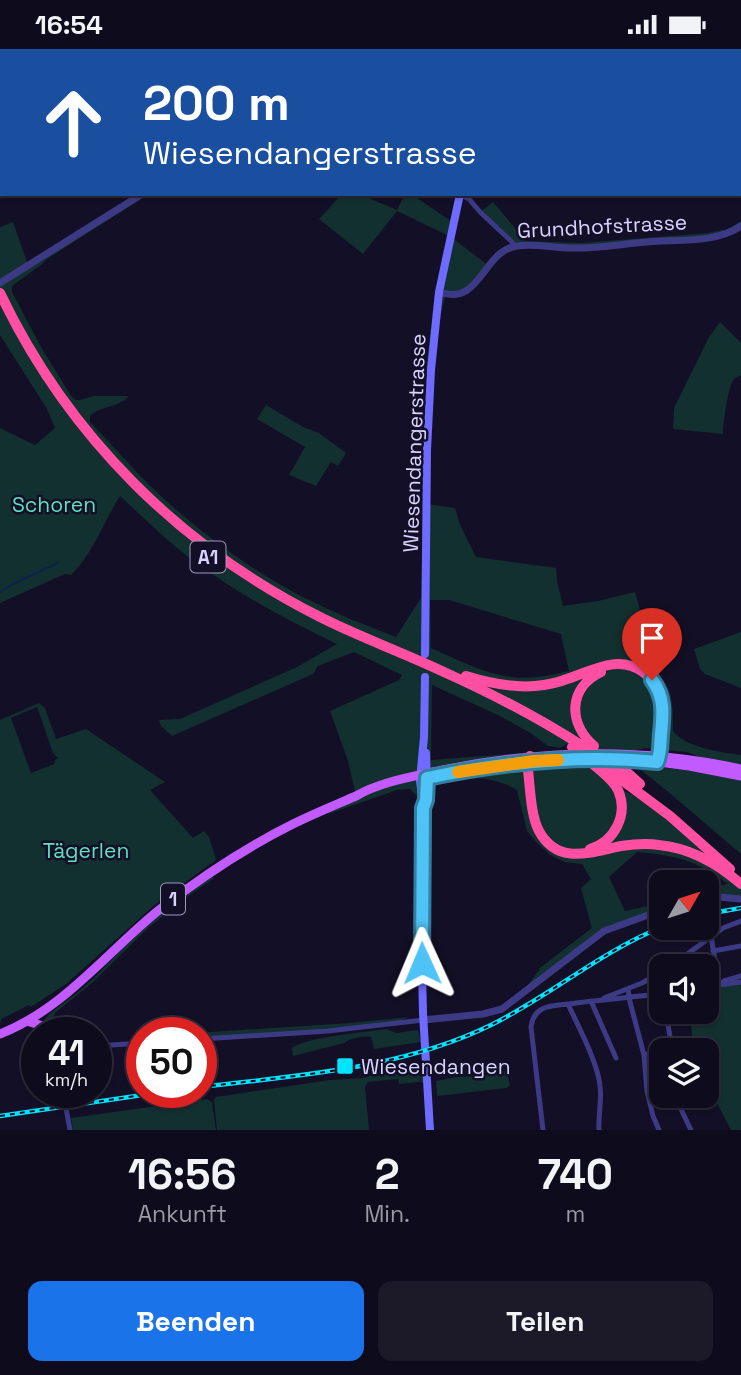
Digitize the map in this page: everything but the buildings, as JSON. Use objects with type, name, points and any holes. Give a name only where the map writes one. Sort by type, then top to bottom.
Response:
[{"type":"highway","name":"A1","points":[[0,293],[37,362],[72,413],[111,461],[164,514],[213,553],[275,593],[326,620],[430,665],[589,746],[690,824],[741,869]]},
{"type":"highway","name":"A1","points":[[0,308],[41,380],[85,440],[135,495],[201,552],[252,587],[296,612],[467,689],[572,747],[670,816],[741,878]]},
{"type":"highway","points":[[430,665],[489,682],[519,687],[554,683],[610,664],[632,667],[650,678],[661,696],[663,711],[657,758]]},
{"type":"highway","points":[[589,746],[577,723],[577,697],[583,685],[594,675],[608,670],[624,670],[641,677],[656,695],[657,758]]},
{"type":"highway","points":[[530,760],[542,825],[554,842],[575,850],[592,849],[604,842],[615,831],[621,817],[621,801],[617,790],[598,765]]},
{"type":"highway","points":[[530,760],[535,822],[542,835],[556,849],[582,855],[632,845],[669,846],[704,858],[741,884]]},
{"type":"main road","name":"Wiesendangerstrasse","points":[[425,654],[428,406],[439,292],[460,196]]},
{"type":"main road","points":[[425,677],[421,925],[423,1020],[430,1130]]},
{"type":"main road","name":"1","points":[[34,1017],[78,984],[156,913],[208,874],[279,831],[356,796],[366,796],[424,776],[498,760],[530,760],[589,753],[701,761],[741,769]]},
{"type":"main road","name":"1","points":[[657,758],[741,776]]},
{"type":"main road","name":"1","points":[[0,1034],[21,1024]]},
{"type":"street","points":[[0,283],[139,196]]},
{"type":"street","points":[[464,196],[515,246]]},
{"type":"street","name":"Grundhofstrasse","points":[[439,292],[460,295],[469,289],[497,257],[515,246],[573,248],[706,238],[729,233],[741,226]]},
{"type":"street","points":[[719,895],[741,899]]},
{"type":"street","points":[[217,1038],[328,1031],[483,1014],[502,1009],[604,931],[649,915]]},
{"type":"street","points":[[719,930],[741,921]]},
{"type":"street","points":[[687,954],[706,940]]},
{"type":"street","points":[[712,940],[714,954]]},
{"type":"street","points":[[713,951],[741,946]]},
{"type":"street","points":[[719,985],[741,976]]},
{"type":"street","points":[[543,1130],[531,1027],[533,1018],[547,1007],[601,999],[649,978]]},
{"type":"street","points":[[719,985],[741,982]]},
{"type":"street","points":[[628,989],[644,1055],[647,1091],[659,1130]]},
{"type":"street","points":[[601,999],[649,995]]},
{"type":"street","points":[[591,1001],[616,1058]]},
{"type":"street","points":[[568,1004],[598,1073],[601,1094],[599,1130]]},
{"type":"street","points":[[644,1055],[649,1054]]},
{"type":"street","points":[[66,1108],[70,1130]]},
{"type":"street","points":[[681,1108],[691,1130]]},
{"type":"green space","name":"Schoren","points":[[139,196],[146,196],[47,259],[12,286],[12,292],[42,349],[72,397],[80,400],[94,396],[129,396],[94,413],[90,416],[90,422],[150,486],[187,519],[268,578],[337,613],[396,637],[421,598],[423,515],[427,504],[455,508],[460,525],[476,557],[556,568],[563,606],[635,592],[644,623],[639,661],[659,675],[669,690],[673,731],[686,742],[714,751],[741,755],[741,766],[687,752],[645,748],[633,751],[598,750],[581,736],[560,748],[548,746],[500,716],[432,685],[431,760],[560,750],[583,764],[594,765],[621,789],[669,821],[714,860],[699,859],[715,870],[707,870],[675,857],[637,852],[609,877],[625,911],[649,906],[649,913],[617,925],[525,989],[541,967],[592,928],[581,888],[591,879],[582,864],[565,862],[550,855],[527,831],[517,790],[481,778],[458,779],[436,785],[430,798],[426,837],[421,800],[410,789],[397,790],[331,813],[320,812],[356,796],[348,761],[330,711],[399,680],[402,675],[354,652],[318,666],[313,674],[172,736],[161,726],[159,720],[180,719],[297,667],[337,644],[268,609],[218,578],[180,550],[120,496],[92,547],[71,575],[65,574],[0,603],[0,428],[35,445],[55,428],[47,409],[0,335],[0,227],[13,222],[28,265]],"holes":[[[430,600],[449,600],[561,634],[569,671],[530,678],[498,675],[431,648]]]},
{"type":"green space","points":[[340,196],[364,196],[397,210],[404,196],[414,196],[454,223],[451,237],[397,211],[363,254],[319,219]]},
{"type":"green space","points":[[493,202],[526,241],[580,243],[708,233],[728,229],[741,221],[741,226],[729,233],[573,248],[515,246],[480,212]]},
{"type":"green space","points":[[451,237],[489,266],[469,289],[446,294],[441,313],[438,313],[431,370],[426,370],[435,292]]},
{"type":"green space","points":[[720,322],[741,343],[741,375],[734,379],[730,386],[723,434],[673,429],[674,408],[709,337]]},
{"type":"green space","points":[[266,405],[303,427],[319,433],[346,453],[338,466],[331,462],[316,486],[289,475],[305,447],[257,419]]},
{"type":"green space","points":[[741,632],[741,688],[705,674],[700,669],[694,649]]},
{"type":"green space","name":"Tägerlen","points":[[39,703],[45,708],[56,739],[86,729],[165,782],[150,790],[193,838],[204,831],[209,837],[216,860],[157,903],[66,984],[31,1007],[29,1005],[1,1019],[1,1022],[0,1022],[0,720]],"holes":[[[37,707],[53,753],[58,758],[54,764],[31,773],[11,718]]]},
{"type":"green space","points":[[626,764],[741,780],[741,854],[642,771]]},
{"type":"green space","points":[[719,873],[741,889],[741,897],[719,894],[719,885],[728,884],[719,878]]},
{"type":"green space","points":[[213,875],[213,879],[149,927],[53,1017],[47,1017],[96,976],[159,915]]},
{"type":"green space","points":[[741,982],[741,1130],[731,1130],[719,1107],[719,1038],[692,1038],[691,1024],[719,1024],[719,986]]},
{"type":"green space","points":[[409,1017],[396,1023],[217,1038],[217,1032]]},
{"type":"green space","points":[[387,1029],[396,1033],[418,1030],[421,1042],[374,1049],[371,1037],[360,1037],[293,1056],[292,1048],[299,1044],[337,1035]]},
{"type":"green space","points":[[423,1062],[427,1085],[421,1082],[419,1074],[420,1082],[399,1084],[398,1079],[368,1082],[365,1087],[369,1130],[217,1130],[215,1108],[217,1108],[217,1097],[330,1080],[363,1078]]},
{"type":"green space","points":[[500,1070],[507,1072],[510,1086],[507,1088],[437,1096],[436,1081],[490,1075]]},
{"type":"green space","points":[[143,1108],[213,1108],[216,1130],[73,1130],[71,1118]]},
{"type":"waterway","points":[[0,592],[58,563]]},
{"type":"railway","points":[[719,912],[741,908]]},
{"type":"railway","points":[[217,1085],[349,1068],[422,1052],[457,1040],[513,1013],[617,949],[649,933]]},
{"type":"railway","points":[[0,1116],[126,1097]]},
{"type":"slow traffic","points":[[458,772],[558,760]]},
{"type":"place","name":"Wiesendangen","points":[[345,1066]]},
{"type":"route","points":[[422,963],[423,808],[427,778],[534,761],[596,758],[657,762],[661,749],[663,706],[659,691],[652,680]]}]
